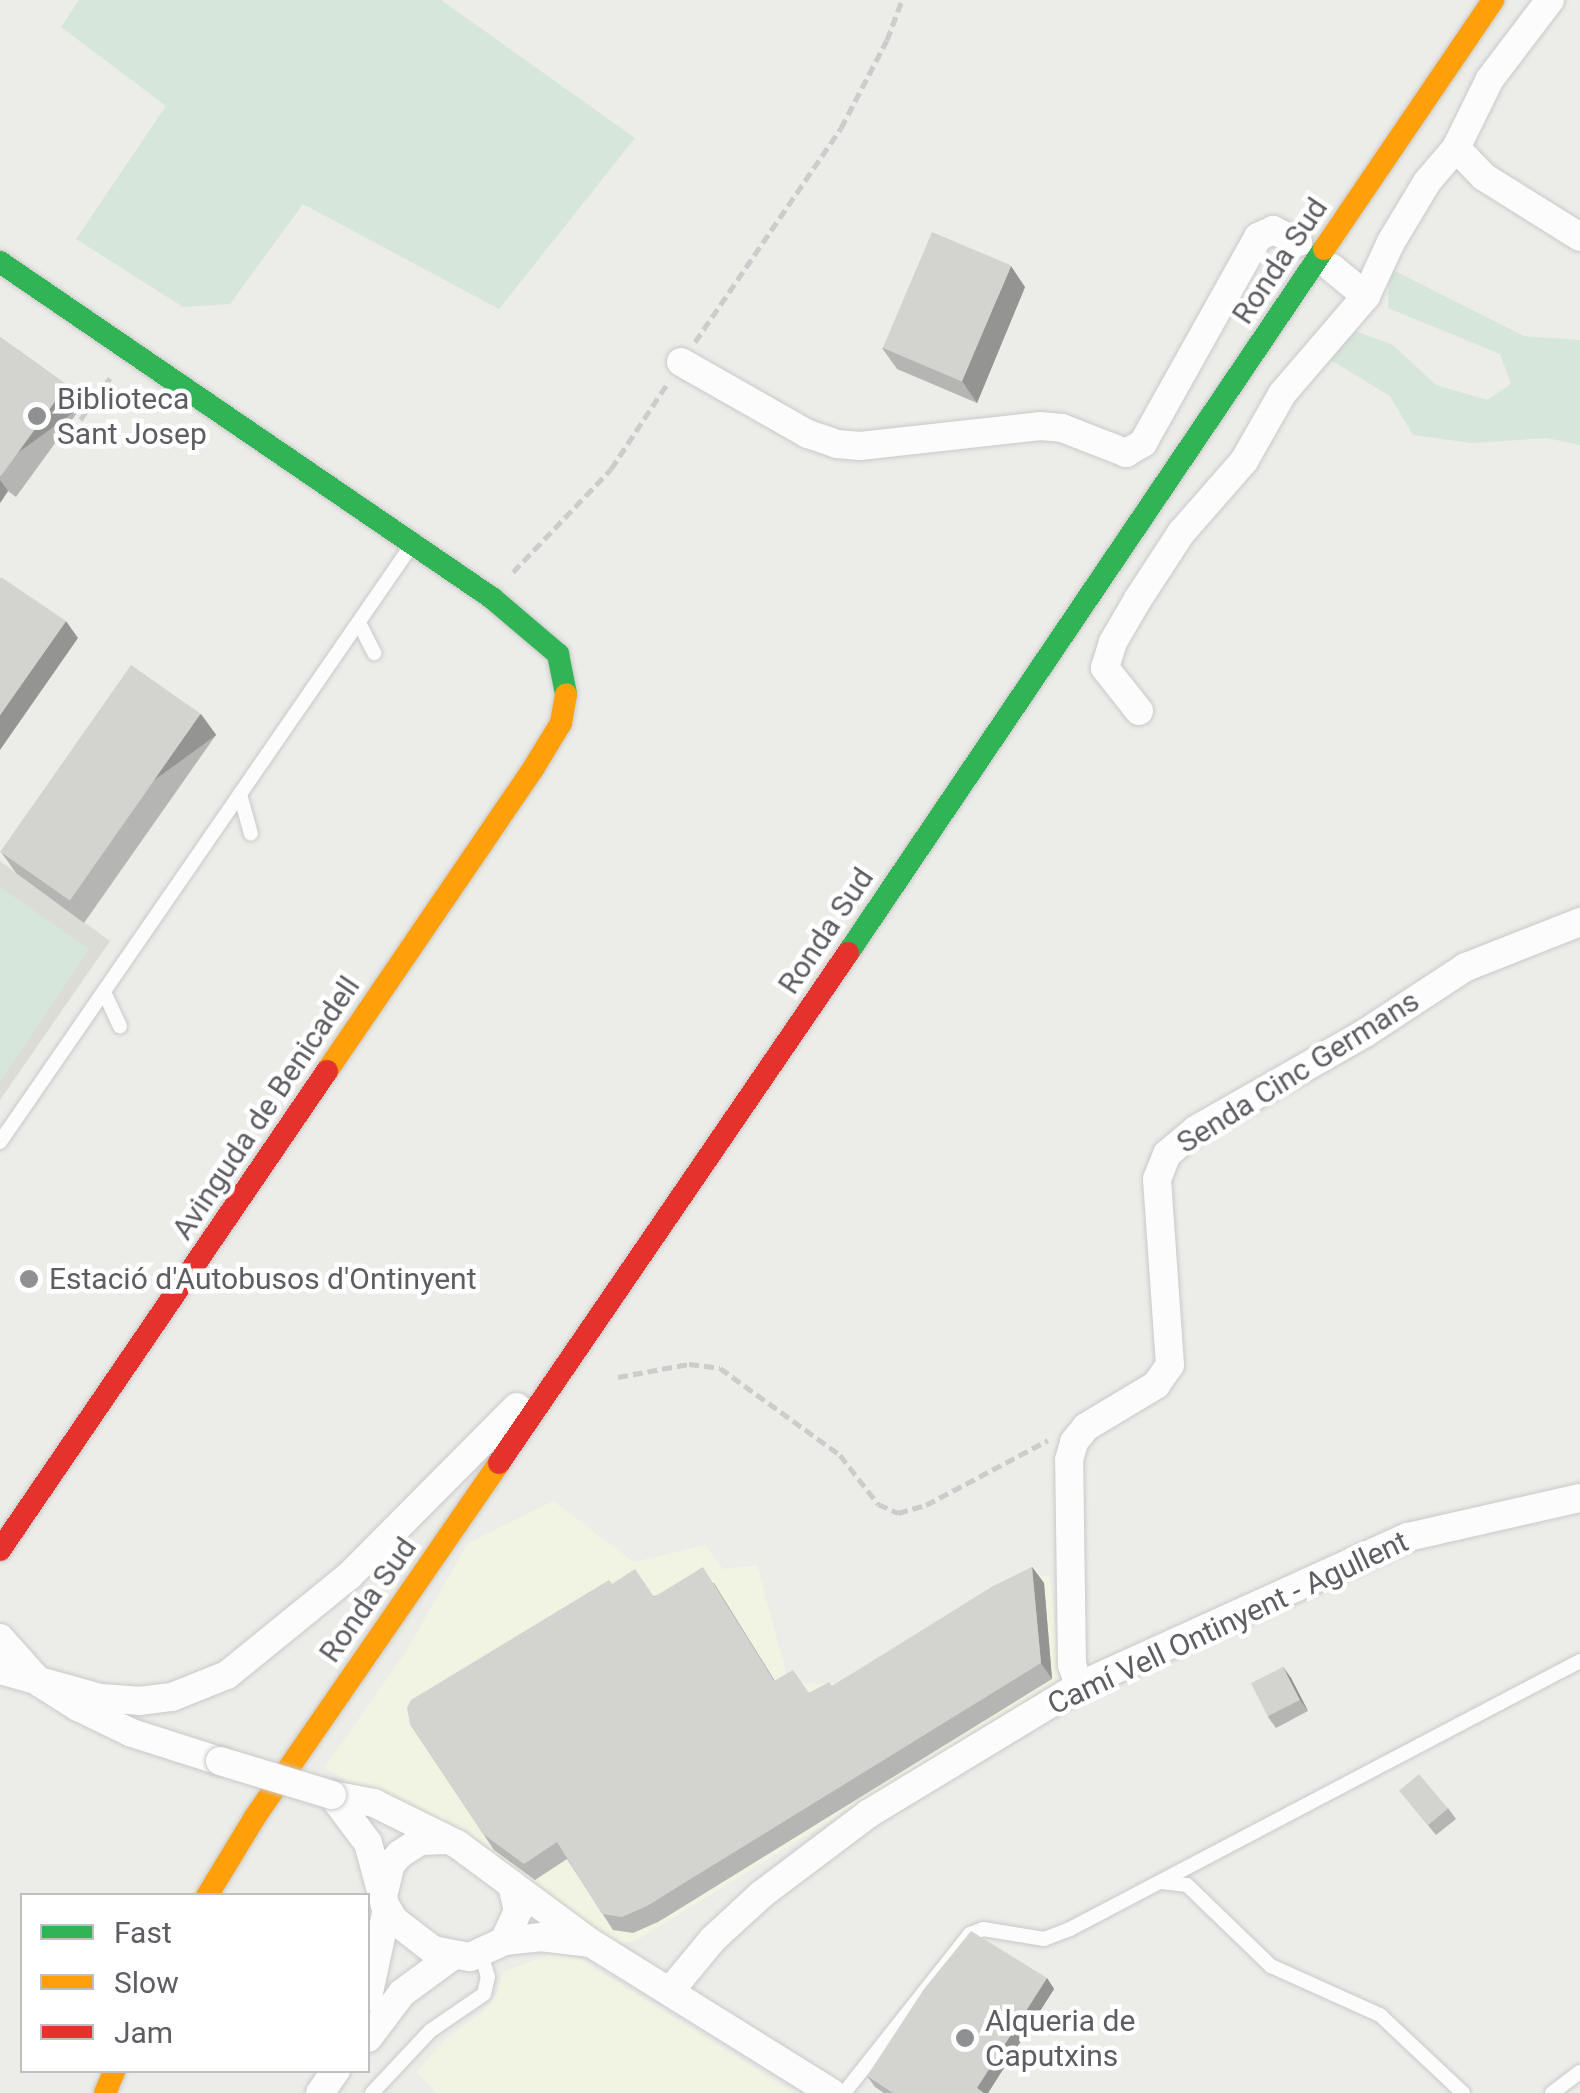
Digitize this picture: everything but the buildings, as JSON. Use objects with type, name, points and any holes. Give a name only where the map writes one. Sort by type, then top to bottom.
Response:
[{"type":"main road","name":"Ronda Sud","points":[[209,1893],[255,1818],[1493,0]]},
{"type":"main road","points":[[0,262],[492,598]]},
{"type":"main road","name":"Avinguda de Benicadell","points":[[2,1552],[561,723],[566,703],[564,667],[558,654],[492,598]]},
{"type":"street","points":[[1138,711],[1106,668],[1113,642],[1181,533],[1244,461],[1282,394],[1366,296],[1400,227],[1456,148],[1490,79],[1550,0]]},
{"type":"street","points":[[1456,148],[1484,177],[1580,238]]},
{"type":"street","points":[[682,362],[808,434],[836,444],[860,446],[1040,426],[1062,428],[1126,453],[1144,443],[1258,237],[1273,230],[1298,242]]},
{"type":"street","points":[[1332,268],[1366,296]]},
{"type":"street","name":"Senda Cinc Germans","points":[[1074,1442],[1098,1418],[1156,1385],[1170,1364],[1156,1179],[1179,1141],[1365,1034],[1466,967],[1580,922]]},
{"type":"street","points":[[0,1670],[100,1698],[138,1701],[172,1697],[226,1675],[316,1606],[390,1538],[584,1338]]},
{"type":"street","points":[[1074,1442],[1068,1460],[1072,1648],[1079,1686]]},
{"type":"street","name":"Camí Vell Ontinyent - Agullent","points":[[670,1991],[713,1939],[762,1894],[868,1814],[1079,1686],[1408,1537],[1580,1498]]},
{"type":"street","points":[[0,1638],[40,1683],[132,1733],[332,1795],[374,1803],[446,1840],[590,1943],[832,2093]]},
{"type":"street","points":[[332,1795],[368,1842],[385,1901],[413,1938],[451,1957]]},
{"type":"street","points":[[370,1986],[392,1864],[420,1841],[446,1840]]},
{"type":"street","points":[[493,1947],[518,1911],[512,1885]]},
{"type":"street","points":[[370,2035],[402,1993],[451,1957],[540,1936],[590,1943]]},
{"type":"lane","points":[[0,1142],[413,544]]},
{"type":"lane","points":[[359,623],[374,653]]},
{"type":"lane","points":[[240,794],[251,834]]},
{"type":"lane","points":[[104,992],[120,1027]]},
{"type":"lane","points":[[844,2093],[970,1934],[983,1929],[1044,1938],[1162,1882],[1580,1662]]},
{"type":"lane","points":[[1162,1882],[1187,1885],[1270,1966],[1380,2014],[1463,2093]]},
{"type":"lane","points":[[372,2093],[430,2031],[484,1994],[493,1947]]},
{"type":"lane","points":[[1552,2093],[1580,2072]]},
{"type":"path","points":[[492,598],[611,469],[832,142],[887,40],[902,0]]},
{"type":"path","points":[[64,444],[129,351]]},
{"type":"path","points":[[618,1377],[689,1364],[720,1368],[840,1455],[878,1504],[898,1512],[926,1504],[1055,1437],[1074,1442]]},
{"type":"shaded area","points":[[79,0],[441,0],[635,138],[499,309],[303,204],[230,304],[183,307],[76,239],[166,106],[61,27]]},
{"type":"shaded area","points":[[1389,268],[1524,336],[1580,340],[1580,445],[1547,438],[1472,443],[1413,435],[1390,396],[1329,359],[1353,330],[1393,345],[1436,385],[1487,400],[1511,384],[1500,354],[1388,308]]},
{"type":"shaded area","points":[[0,861],[110,941],[0,1100]]},
{"type":"shaded area","points":[[0,887],[89,949],[0,1082]]},
{"type":"shaded area","points":[[553,1501],[634,1562],[705,1545],[723,1569],[757,1565],[789,1683],[862,1684],[1040,1576],[1050,1576],[1060,1679],[637,1940],[617,1944],[514,1874],[497,1856],[324,1768],[405,1653],[468,1543]]},
{"type":"shaded area","points":[[550,1954],[577,1957],[794,2093],[437,2093],[416,2072],[444,2041],[482,2012],[497,1993],[503,1972]]},
{"type":"traffic: fast","points":[[848,953],[1324,249]]},
{"type":"traffic: fast","points":[[0,262],[492,598],[558,654],[566,694]]},
{"type":"traffic: slow","points":[[1324,249],[1493,0]]},
{"type":"traffic: slow","points":[[327,1071],[533,769],[561,723],[566,694]]},
{"type":"traffic: slow","points":[[209,1893],[255,1817],[499,1463]]},
{"type":"traffic: slow","points":[[105,2093],[114,2073]]},
{"type":"traffic: jam","points":[[499,1463],[848,953]]},
{"type":"traffic: jam","points":[[0,1550],[327,1071]]},
{"type":"place","name":"Biblioteca Sant Josep","points":[[37,416]]},
{"type":"place","name":"Estació d'Autobusos d'Ontinyent","points":[[29,1279]]},
{"type":"place","name":"Alqueria de Caputxins","points":[[965,2038]]}]
